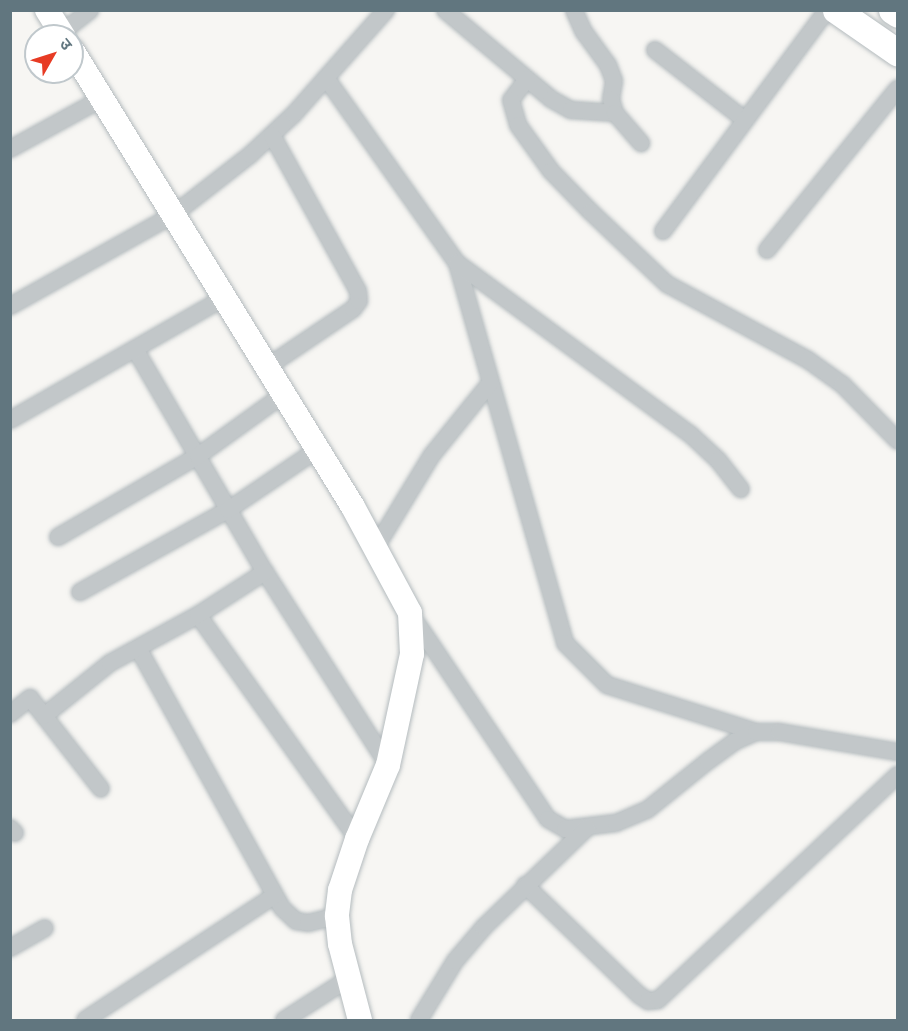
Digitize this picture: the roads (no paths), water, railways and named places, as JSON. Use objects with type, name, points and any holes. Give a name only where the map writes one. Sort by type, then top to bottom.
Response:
[{"type":"main road","points":[[47,10],[56,24]]},
{"type":"main road","points":[[836,10],[897,53]]},
{"type":"main road","points":[[892,10],[897,14]]},
{"type":"main road","points":[[84,70],[318,449],[376,547],[410,613],[412,654],[388,765],[357,839],[340,890],[337,916],[340,944],[360,1020]]},
{"type":"street","points":[[79,24],[90,10]]},
{"type":"street","points":[[10,306],[173,215],[272,135],[386,10]]},
{"type":"street","points":[[445,10],[527,79],[571,110],[615,113]]},
{"type":"street","points":[[574,10],[584,32],[608,65],[614,81],[611,99],[615,113],[641,143]]},
{"type":"street","points":[[663,231],[827,10]]},
{"type":"street","points":[[655,51],[745,120]]},
{"type":"street","points":[[326,78],[457,263],[565,643],[607,685],[756,732],[779,732],[897,752]]},
{"type":"street","points":[[527,79],[511,100],[518,125],[551,171],[591,212],[668,284],[808,360],[843,386],[897,441]]},
{"type":"street","points":[[767,250],[897,88]]},
{"type":"street","points":[[10,149],[101,99]]},
{"type":"street","points":[[267,367],[353,309],[359,301],[358,291],[272,135]]},
{"type":"street","points":[[457,263],[690,434],[718,460],[741,489]]},
{"type":"street","points":[[10,420],[224,298]]},
{"type":"street","points":[[135,348],[265,573],[388,765]]},
{"type":"street","points":[[376,547],[432,455],[490,383]]},
{"type":"street","points":[[58,537],[198,456],[284,394]]},
{"type":"street","points":[[80,592],[228,510],[318,449]]},
{"type":"street","points":[[44,716],[110,663],[198,615],[265,573]]},
{"type":"street","points":[[410,613],[548,819],[565,829],[616,823],[647,810],[708,761],[736,741],[756,732]]},
{"type":"street","points":[[198,615],[357,839]]},
{"type":"street","points":[[138,648],[282,908],[296,921],[308,923],[337,916]]},
{"type":"street","points":[[10,714],[30,698],[101,789]]},
{"type":"street","points":[[525,885],[639,995],[648,1000],[658,1000],[897,775]]},
{"type":"street","points":[[419,1020],[455,961],[525,885],[587,828]]},
{"type":"street","points":[[85,1020],[275,895]]},
{"type":"street","points":[[10,948],[45,927]]},
{"type":"street","points":[[284,1020],[348,978]]}]
